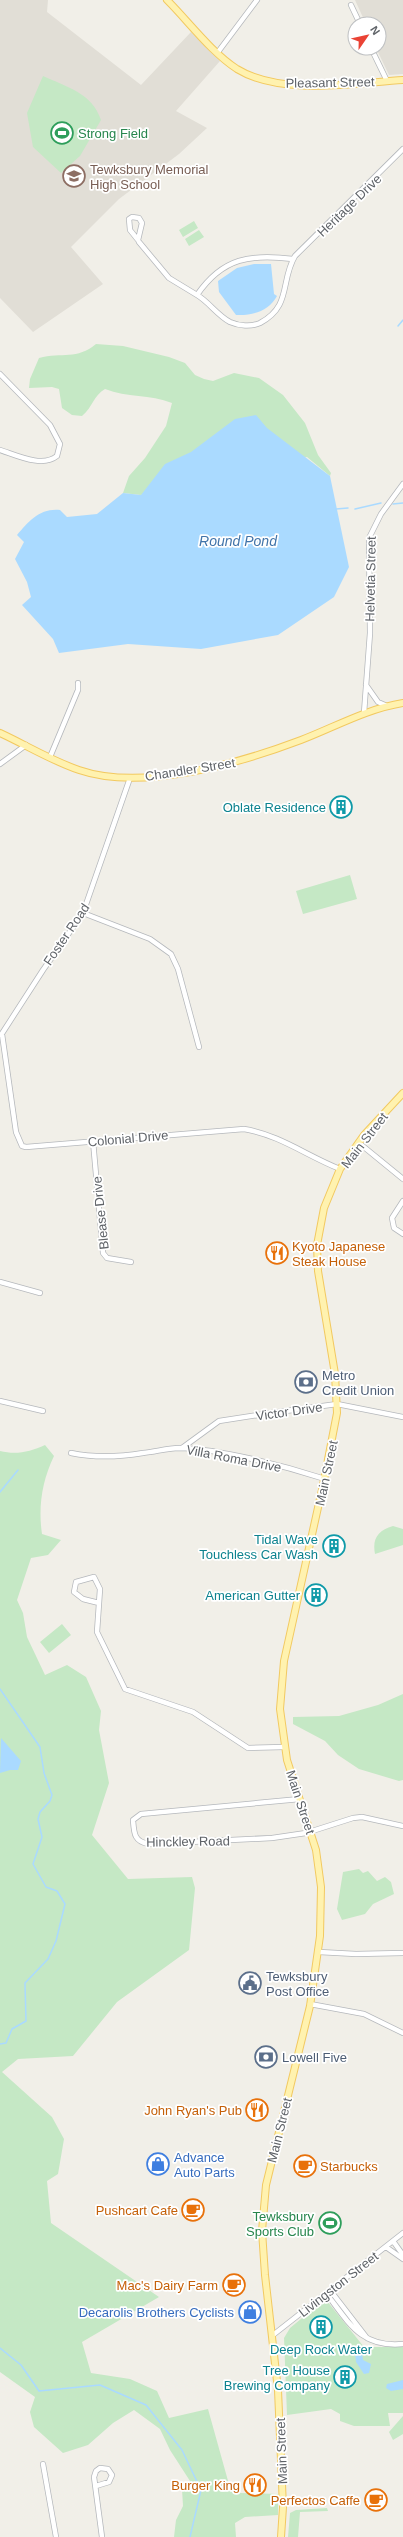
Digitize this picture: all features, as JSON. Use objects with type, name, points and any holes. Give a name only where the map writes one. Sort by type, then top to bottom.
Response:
[{"type":"main road","name":"Pleasant Street","points":[[167,0],[218,52],[246,74],[282,83],[320,85],[403,80]]},
{"type":"main road","name":"Chandler Street","points":[[0,733],[88,773],[130,778],[212,768],[241,761],[364,713],[403,703]]},
{"type":"main road","name":"Main Street","points":[[281,2537],[283,2507],[280,2430],[272,2335],[262,2252],[264,2204],[272,2156],[310,2004],[319,1952],[321,1887],[316,1850],[284,1747],[280,1709],[282,1674],[325,1479],[337,1404],[335,1374],[317,1259],[324,1208],[340,1169],[358,1143],[403,1093]]},
{"type":"street","points":[[218,52],[257,0]]},
{"type":"street","points":[[350,5],[356,16]]},
{"type":"street","points":[[375,56],[386,81]]},
{"type":"street","name":"Heritage Drive","points":[[293,259],[403,149]]},
{"type":"street","points":[[130,218],[139,218],[142,223],[138,240],[130,230],[130,218]]},
{"type":"street","points":[[139,242],[169,278],[197,295],[230,322],[245,326],[256,324],[267,319],[282,303],[293,259],[261,256],[235,262],[212,276],[197,295]]},
{"type":"street","points":[[0,374],[50,426],[60,444],[56,456],[48,460],[33,460],[0,450]]},
{"type":"street","name":"Helvetia Street","points":[[364,713],[370,617],[369,538],[381,514],[403,484]]},
{"type":"street","points":[[50,757],[78,690],[78,683]]},
{"type":"street","points":[[366,685],[378,702],[387,706]]},
{"type":"street","points":[[0,764],[26,745]]},
{"type":"street","name":"Foster Road","points":[[1,1035],[42,970],[83,913],[130,778]]},
{"type":"street","points":[[83,913],[150,939],[171,954],[178,969],[198,1047]]},
{"type":"street","name":"Colonial Drive","points":[[1,1035],[19,1143],[26,1147],[244,1129],[274,1136],[305,1154],[340,1169]]},
{"type":"street","name":"Blease Drive","points":[[93,1141],[102,1253],[108,1258],[131,1262]]},
{"type":"street","points":[[358,1143],[403,1179]]},
{"type":"street","points":[[403,1201],[392,1218],[394,1228],[403,1234]]},
{"type":"street","points":[[0,1282],[40,1293]]},
{"type":"street","points":[[0,1401],[31,1410],[43,1411]]},
{"type":"street","name":"Victor Drive","points":[[182,1448],[219,1422],[337,1404],[403,1417]]},
{"type":"street","name":"Villa Roma Drive","points":[[70,1453],[95,1456],[120,1456],[182,1448],[226,1455],[325,1479]]},
{"type":"street","points":[[99,1603],[83,1599],[74,1592],[76,1582],[94,1577],[100,1589],[97,1632],[125,1689],[192,1712],[248,1748],[284,1747]]},
{"type":"street","name":"Hinckley Road","points":[[300,1799],[141,1814],[133,1820],[134,1836],[143,1843],[163,1844],[272,1838],[310,1831]]},
{"type":"street","points":[[310,1831],[362,1817],[403,1826]]},
{"type":"street","points":[[319,1952],[356,1954],[403,1953]]},
{"type":"street","points":[[310,2004],[364,2014],[403,2033]]},
{"type":"street","name":"Livingston Street","points":[[272,2335],[403,2233]]},
{"type":"street","points":[[393,2241],[403,2255]]},
{"type":"street","points":[[386,2247],[403,2259]]},
{"type":"street","points":[[330,2290],[368,2339]]},
{"type":"street","points":[[326,2293],[359,2335],[381,2344],[403,2344]]},
{"type":"street","points":[[43,2464],[56,2537]]},
{"type":"street","points":[[96,2486],[110,2482],[112,2475],[108,2469],[102,2467],[96,2471],[96,2486],[102,2537]]},
{"type":"shaded area","name":"Tewksbury Memorial High School","points":[[0,0],[48,0],[47,12],[141,85],[191,32],[220,61],[176,111],[207,128],[179,154],[119,199],[71,247],[103,284],[33,332],[0,298]]},
{"type":"shaded area","points":[[355,0],[403,0],[403,74],[389,75],[380,56],[387,56],[387,16],[362,16]]},
{"type":"green space","name":"Strong Field","points":[[43,76],[78,92],[85,97],[92,103],[101,120],[80,156],[61,173],[33,147],[27,113]]},
{"type":"green space","points":[[194,221],[198,228],[183,237],[179,230]]},
{"type":"green space","points":[[199,230],[204,237],[189,246],[185,239]]},
{"type":"green space","points":[[96,344],[123,346],[169,357],[185,363],[195,375],[213,381],[234,373],[259,378],[283,395],[305,423],[318,455],[331,473],[330,476],[307,457],[141,495],[123,493],[129,476],[145,458],[166,426],[172,403],[155,398],[122,394],[105,389],[98,395],[86,413],[82,416],[72,415],[62,408],[59,389],[52,387],[29,388],[30,379],[39,358],[76,354],[89,349]]},
{"type":"green space","points":[[350,875],[357,899],[303,914],[296,891]]},
{"type":"green space","points":[[45,1445],[54,1456],[46,1475],[42,1494],[40,1514],[42,1534],[61,1540],[48,1555],[31,1558],[17,1600],[23,1613],[27,1637],[45,1675],[67,1665],[86,1677],[101,1711],[99,1730],[109,1783],[92,1835],[128,1879],[192,1877],[195,1888],[189,1950],[117,2002],[73,2056],[18,2059],[2,2072],[52,2117],[64,2139],[58,2174],[47,2181],[51,2223],[159,2297],[82,2342],[91,2373],[130,2379],[157,2391],[169,2418],[208,2409],[230,2488],[241,2493],[278,2494],[278,2515],[245,2517],[235,2523],[236,2537],[174,2537],[176,2520],[183,2506],[182,2489],[190,2481],[170,2450],[160,2429],[134,2410],[113,2423],[88,2445],[63,2453],[34,2427],[30,2412],[35,2397],[0,2372],[0,1451],[12,1453],[23,1452]]},
{"type":"green space","points":[[393,1526],[403,1529],[403,1545],[375,1554],[374,1544],[377,1536],[383,1530]]},
{"type":"green space","points":[[62,1624],[71,1635],[49,1653],[40,1642]]},
{"type":"green space","points":[[403,1694],[403,1780],[399,1781],[359,1769],[338,1755],[325,1741],[293,1724],[293,1717],[339,1716],[378,1705]]},
{"type":"green space","points":[[359,1869],[363,1873],[368,1871],[377,1881],[385,1877],[391,1882],[394,1894],[373,1904],[365,1914],[342,1920],[337,1909],[343,1872]]},
{"type":"green space","points":[[324,2300],[327,2301],[364,2347],[403,2347],[403,2413],[388,2413],[390,2426],[354,2426],[340,2421],[340,2414],[331,2409],[287,2415],[284,2338],[290,2328]]},
{"type":"green space","points":[[403,2416],[403,2434],[393,2440],[389,2432]]},
{"type":"green space","points":[[327,2508],[328,2511],[300,2512],[298,2537],[288,2537],[290,2513],[296,2510]]},
{"type":"water","points":[[254,264],[271,264],[274,294],[277,296],[274,301],[260,312],[248,315],[236,315],[219,292],[218,281],[237,268]]},
{"type":"water","name":"Round Pond","points":[[256,415],[267,428],[330,476],[349,567],[334,597],[278,635],[201,649],[128,644],[59,653],[53,639],[22,605],[31,597],[27,582],[15,559],[24,542],[17,535],[36,516],[47,511],[60,510],[67,517],[97,514],[123,493],[141,495],[165,464],[191,452],[235,419]]},
{"type":"water","points":[[1,1738],[21,1761],[18,1770],[10,1770],[0,1773]]},
{"type":"water","points":[[358,2349],[362,2352],[363,2360],[371,2364],[369,2373],[364,2374],[356,2362],[355,2353]]},
{"type":"water","points":[[403,2380],[403,2389],[391,2391],[386,2388],[387,2384]]},
{"type":"waterway","points":[[398,326],[403,320]]},
{"type":"waterway","points":[[355,509],[381,503]]},
{"type":"waterway","points":[[393,504],[403,503]]},
{"type":"waterway","points":[[336,509],[348,508]]},
{"type":"waterway","points":[[0,1492],[18,1470]]},
{"type":"waterway","points":[[0,1689],[40,1747],[44,1773],[52,1795],[50,1801],[40,1812],[38,1819],[42,1837],[33,1864],[46,1887],[57,1891],[65,1904],[56,1941],[48,1959],[25,1983],[26,2021],[12,2029],[6,2043],[0,2044]]},
{"type":"waterway","points":[[0,2348],[21,2365],[39,2391],[100,2385],[146,2405],[182,2450],[201,2490],[190,2537]]},
{"type":"place","name":"Strong Field","points":[[62,133]]},
{"type":"place","name":"Tewksbury Memorial High School","points":[[74,176]]},
{"type":"place","name":"Oblate Residence","points":[[341,807]]},
{"type":"place","name":"Kyoto Japanese Steak House","points":[[277,1253]]},
{"type":"place","name":"Metro Credit Union","points":[[306,1382]]},
{"type":"place","name":"Tidal Wave Touchless Car Wash","points":[[334,1546]]},
{"type":"place","name":"American Gutter","points":[[316,1595]]},
{"type":"place","name":"Tewksbury Post Office","points":[[250,1983]]},
{"type":"place","name":"Lowell Five","points":[[266,2057]]},
{"type":"place","name":"John Ryan's Pub","points":[[257,2110]]},
{"type":"place","name":"Advance Auto Parts","points":[[158,2164]]},
{"type":"place","name":"Starbucks","points":[[305,2166]]},
{"type":"place","name":"Pushcart Cafe","points":[[193,2210]]},
{"type":"place","name":"Tewksbury Sports Club","points":[[330,2223]]},
{"type":"place","name":"Mac's Dairy Farm","points":[[234,2285]]},
{"type":"place","name":"Decarolis Brothers Cyclists","points":[[250,2312]]},
{"type":"place","name":"Deep Rock Water","points":[[321,2327]]},
{"type":"place","name":"Tree House Brewing Company","points":[[345,2377]]},
{"type":"place","name":"Burger King","points":[[255,2485]]},
{"type":"place","name":"Perfectos Caffe","points":[[376,2500]]}]
